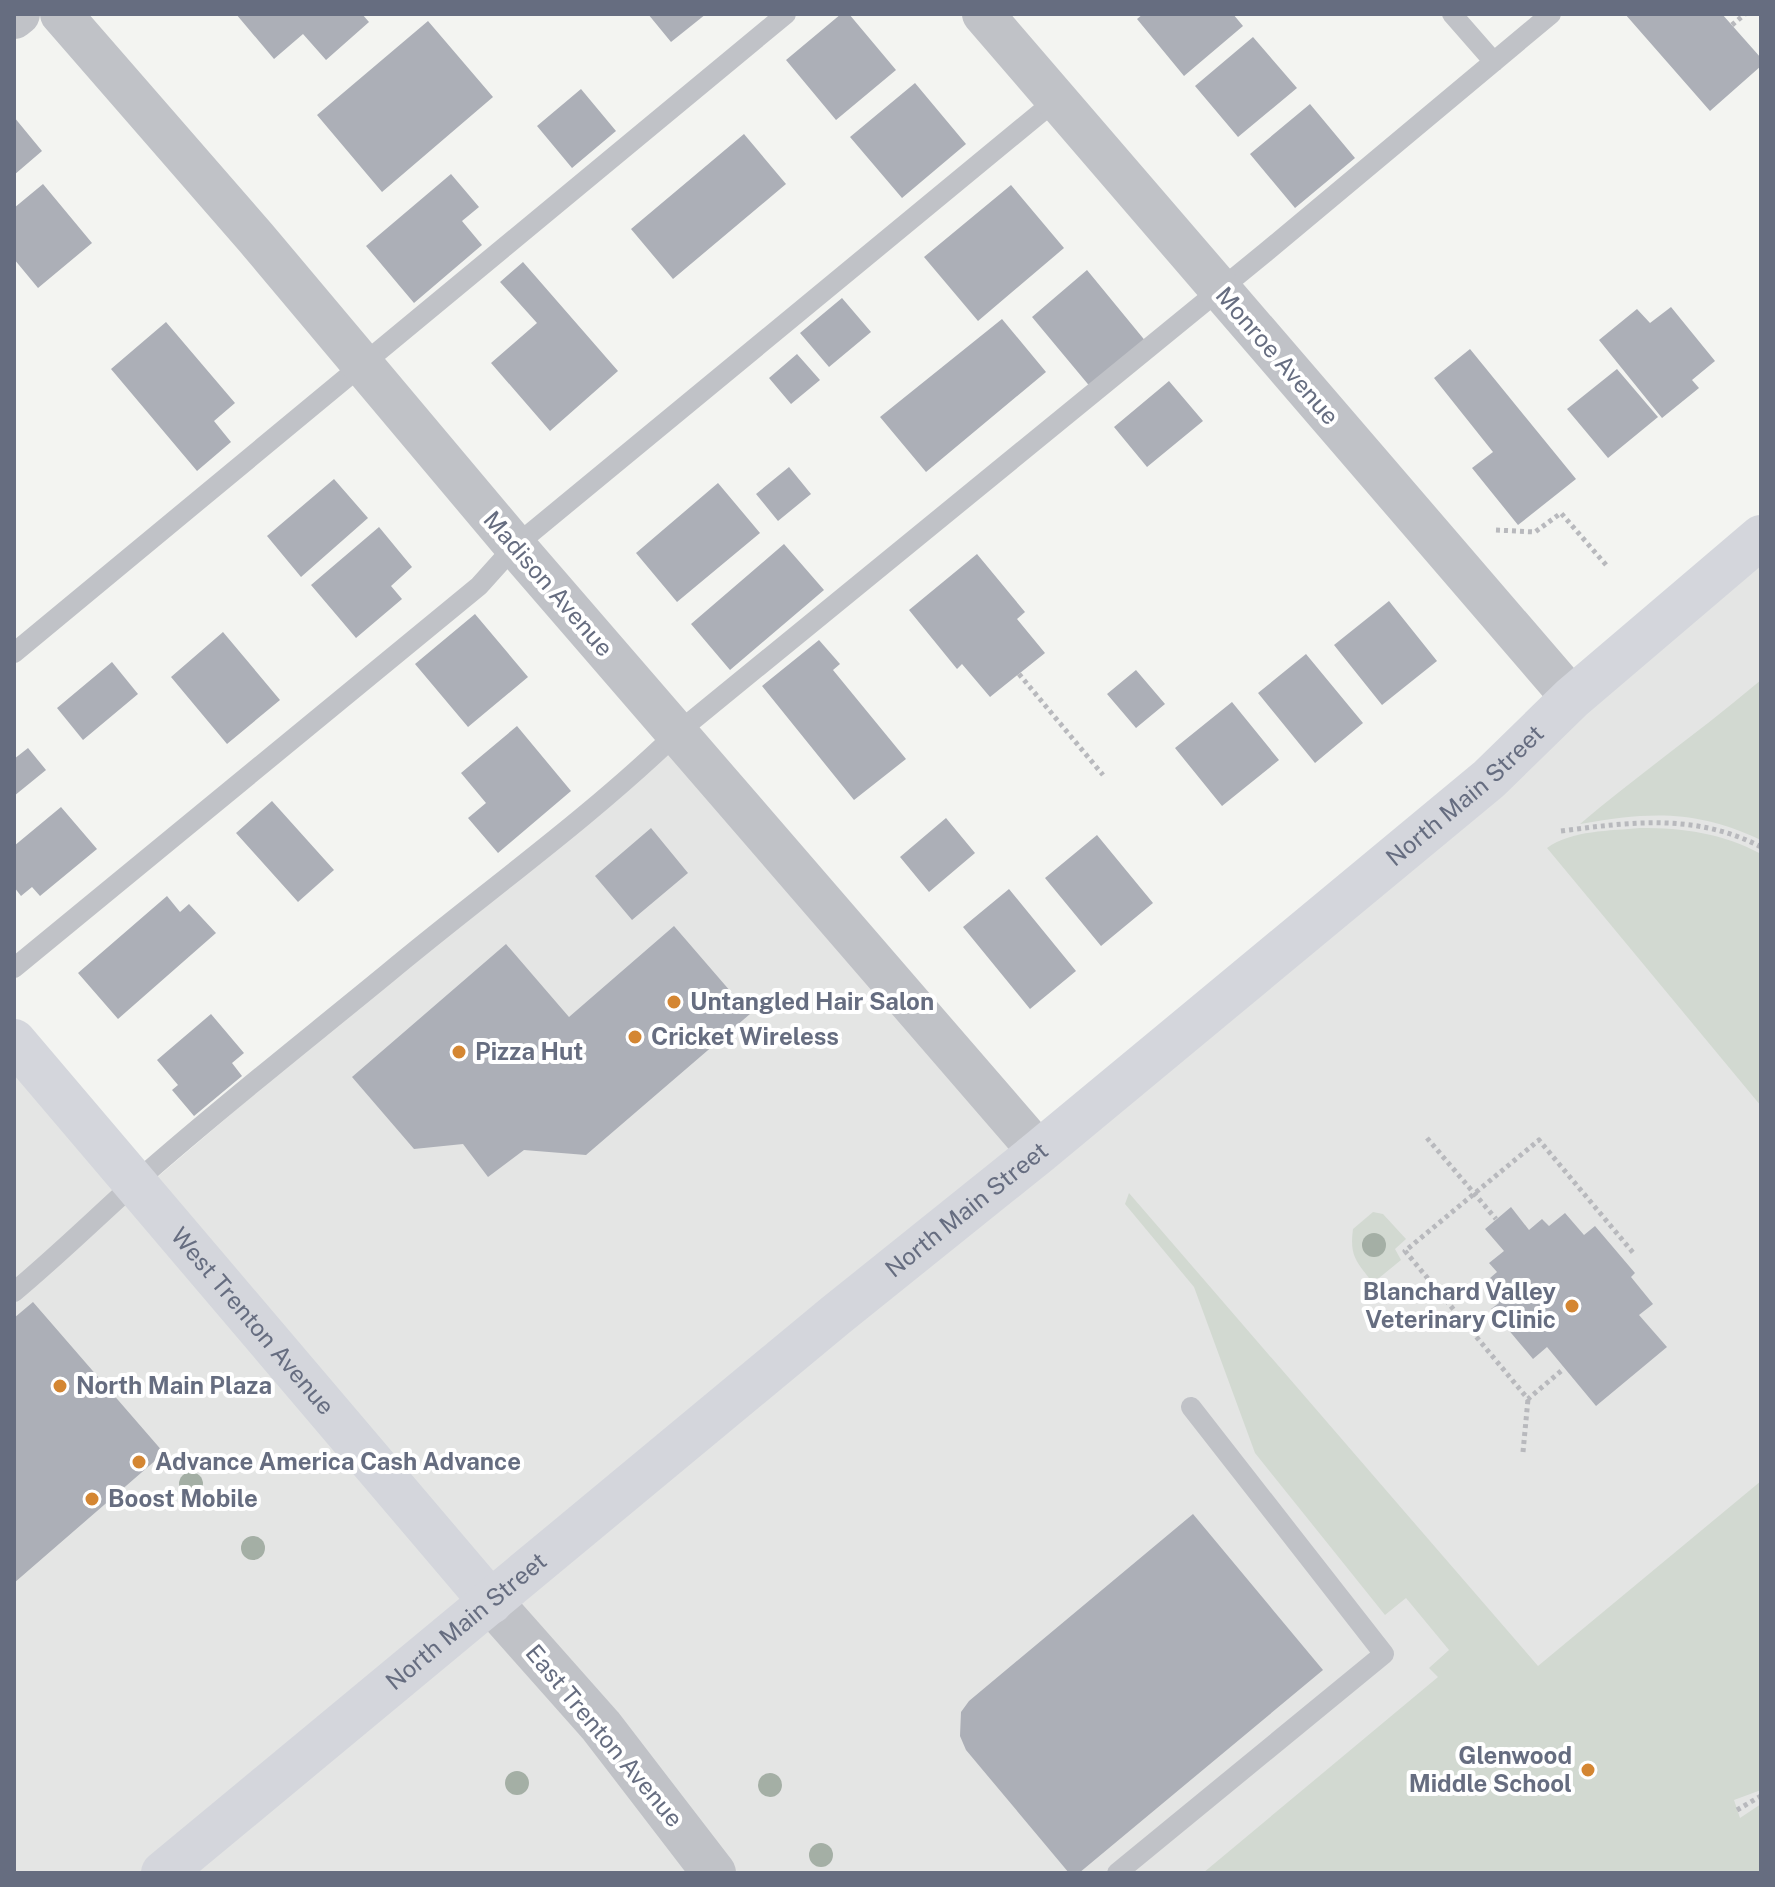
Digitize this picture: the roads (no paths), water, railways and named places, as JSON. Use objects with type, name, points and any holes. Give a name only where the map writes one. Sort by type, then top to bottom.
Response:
[{"type":"main road","name":"North Main Street","points":[[163,1873],[1489,779],[1572,698],[1761,537]]},
{"type":"main road","name":"West Trenton Avenue","points":[[14,1041],[491,1602]]},
{"type":"street","points":[[14,18],[19,14]]},
{"type":"street","name":"Madison Avenue","points":[[61,14],[515,546],[1039,1152]]},
{"type":"street","name":"Monroe Avenue","points":[[983,14],[1572,698]]},
{"type":"street","name":"East Trenton Avenue","points":[[491,1602],[601,1726],[714,1873]]},
{"type":"lane","points":[[14,653],[786,14]]},
{"type":"lane","points":[[1452,14],[1494,62]]},
{"type":"lane","points":[[14,1292],[67,1249],[136,1182],[412,952],[637,772],[677,733],[1220,290],[1551,14]]},
{"type":"lane","points":[[14,968],[479,586],[515,546],[1056,100]]},
{"type":"lane","points":[[1117,1873],[1384,1654],[1191,1407]]},
{"type":"place","name":"Untangled Hair Salon","points":[[674,1002]]},
{"type":"place","name":"Cricket Wireless","points":[[635,1037]]},
{"type":"place","name":"Pizza Hut","points":[[459,1052]]},
{"type":"place","name":"Blanchard Valley Veterinary Clinic","points":[[1572,1306]]},
{"type":"place","name":"North Main Plaza","points":[[60,1386]]},
{"type":"place","name":"Advance America Cash Advance","points":[[139,1462]]},
{"type":"place","name":"Boost Mobile","points":[[92,1499]]},
{"type":"place","name":"Glenwood Middle School","points":[[1588,1770]]}]
